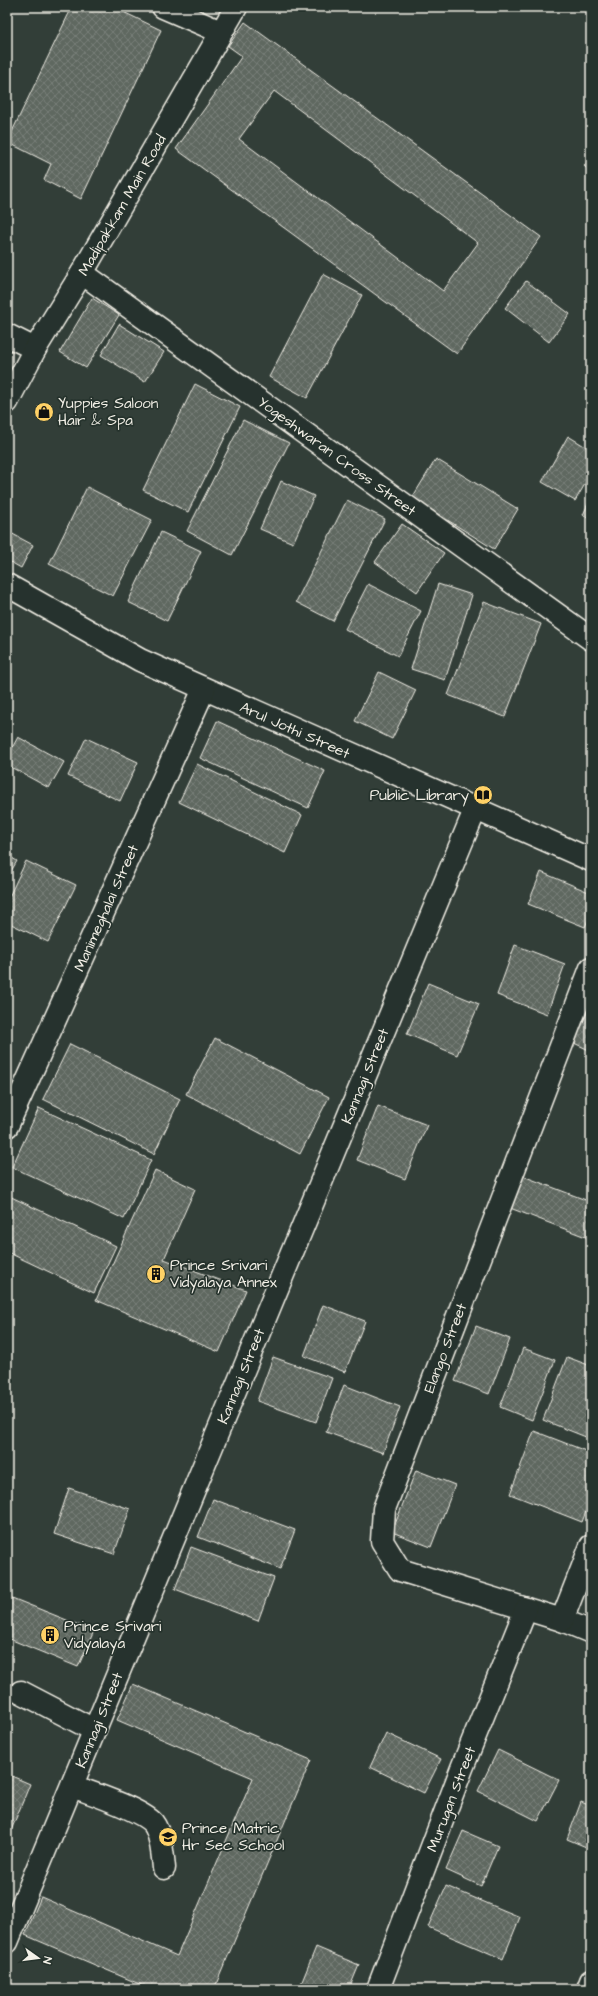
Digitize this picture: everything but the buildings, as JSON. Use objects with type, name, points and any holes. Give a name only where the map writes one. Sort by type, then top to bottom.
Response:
[{"type":"street","points":[[163,7],[221,32]]},
{"type":"street","name":"Madipakkam Main Road","points":[[7,402],[35,349],[82,273],[236,7]]},
{"type":"street","name":"Yogeshwaran Cross Street","points":[[82,273],[591,639]]},
{"type":"street","points":[[7,335],[35,349]]},
{"type":"street","name":"Arul Jothi Street","points":[[7,585],[140,660],[475,810],[591,860]]},
{"type":"street","name":"Manimeghalai Street","points":[[7,1126],[204,689]]},
{"type":"street","name":"Kannagi Street","points":[[7,1942],[475,810]]},
{"type":"street","name":"Elango Street","points":[[591,968],[384,1509],[382,1541],[400,1570],[562,1620],[591,1632]]},
{"type":"street","points":[[562,1620],[591,1546]]},
{"type":"street","name":"Murugan Street","points":[[378,1989],[462,1768],[526,1609]]},
{"type":"street","points":[[21,1692],[94,1730]]},
{"type":"street","points":[[72,1786],[136,1812],[154,1824],[161,1845],[164,1868]]},
{"type":"street","points":[[588,1989],[591,1980]]},
{"type":"place","name":"Yuppies Saloon Hair & Spa","points":[[44,412]]},
{"type":"place","name":"Public Library","points":[[483,795]]},
{"type":"place","name":"Prince Srivari Vidyalaya Annex","points":[[156,1274]]},
{"type":"place","name":"Prince Srivari Vidyalaya","points":[[50,1635]]},
{"type":"place","name":"Prince Matric Hr Sec School","points":[[168,1837]]}]
